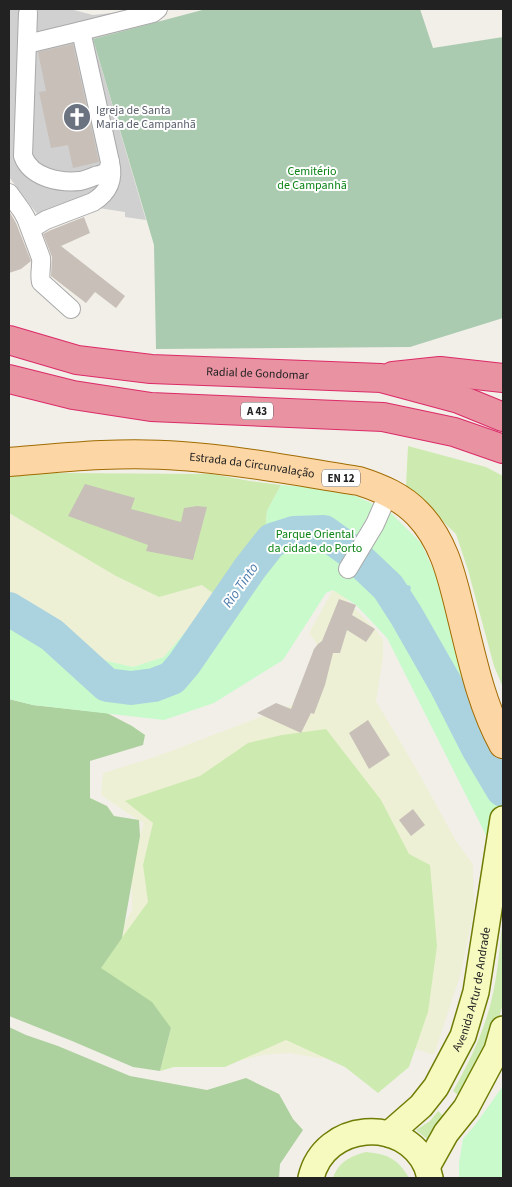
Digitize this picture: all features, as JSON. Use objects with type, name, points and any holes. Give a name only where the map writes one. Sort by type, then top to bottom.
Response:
[{"type":"highway","name":"Radial de Gondomar","points":[[9,340],[77,360],[151,369],[381,378],[459,399],[503,417]]},
{"type":"highway","points":[[381,378],[440,370],[503,378]]},
{"type":"highway","name":"A 43","points":[[9,379],[73,396],[151,407],[383,417],[454,432],[503,449]]},
{"type":"main road","name":"Estrada da Circunvalação","points":[[9,462],[84,456],[147,454],[180,456],[228,460],[359,481],[389,492],[418,514],[441,548],[449,568],[477,680],[503,744]]},
{"type":"main road","name":"Avenida Artur de Andrade","points":[[389,1134],[421,1106],[436,1088],[463,1036],[476,992],[503,819]]},
{"type":"main road","points":[[428,1173],[446,1133],[466,1108],[497,1050],[503,1029]]},
{"type":"main road","points":[[311,1178],[322,1155],[336,1142],[352,1134],[370,1131],[389,1134],[404,1141],[418,1152],[428,1173]]},
{"type":"street","points":[[27,44],[153,13],[158,9]]},
{"type":"street","points":[[28,13],[22,152],[24,160],[41,175],[68,181],[82,180],[105,173],[109,169],[110,162]]},
{"type":"street","points":[[31,229],[46,220],[100,198],[107,190],[111,180],[110,162],[81,31]]},
{"type":"street","points":[[9,193],[22,210],[31,229],[42,263],[41,282],[71,309]]},
{"type":"street","points":[[348,569],[376,524],[389,492]]},
{"type":"shaded area","points":[[9,9],[70,9],[93,15],[146,9],[149,24],[93,39],[146,220],[125,217],[125,212],[92,207],[41,219],[9,177]]},
{"type":"green space","name":"Cemitério de Campanhã","points":[[206,9],[420,9],[433,48],[503,37],[503,318],[410,347],[156,349],[154,245],[93,39]]},
{"type":"green space","points":[[408,446],[486,467],[503,476],[502,685],[494,666],[468,570],[456,534],[406,486]]},
{"type":"green space","points":[[36,473],[212,474],[281,485],[267,511],[266,524],[249,543],[214,594],[202,585],[159,597],[116,576],[9,513],[9,475]]},
{"type":"green space","name":"Parque Oriental da cidade do Porto","points":[[281,485],[305,487],[356,496],[390,512],[421,543],[438,580],[447,618],[466,676],[503,755],[503,869],[387,638],[356,605],[333,590],[326,593],[283,660],[214,703],[164,720],[33,705],[9,699],[9,600],[74,636],[103,660],[133,667],[164,657],[209,604],[233,565],[266,524],[267,511]]},
{"type":"green space","points":[[9,513],[116,576],[159,597],[202,585],[214,594],[209,604],[164,657],[133,667],[103,660],[74,636],[9,600]]},
{"type":"green space","points":[[333,590],[341,594],[383,639],[383,658],[376,701],[456,841],[473,864],[474,910],[460,976],[434,1055],[414,1048],[370,1056],[319,1058],[289,1053],[263,1055],[225,1064],[196,1051],[100,968],[100,953],[121,929],[132,910],[131,862],[144,823],[101,795],[103,773],[155,757],[263,716],[276,703],[287,707],[292,705],[317,644],[309,633]]},
{"type":"green space","points":[[9,699],[33,705],[107,713],[145,735],[143,745],[90,761],[90,798],[107,806],[114,816],[139,820],[140,836],[122,938],[101,968],[152,1002],[171,1028],[160,1071],[133,1067],[9,1016]]},
{"type":"green space","points":[[326,729],[381,800],[409,854],[430,865],[437,946],[428,1012],[409,1067],[378,1093],[345,1067],[286,1040],[225,1067],[174,1067],[160,1071],[171,1028],[100,968],[148,902],[143,865],[153,823],[125,801],[200,776],[248,743],[282,735]]},
{"type":"green space","points":[[503,915],[503,1002],[491,1039],[462,1098],[453,1091],[475,1048],[488,1014],[495,981]]},
{"type":"green space","points":[[9,1027],[130,1076],[207,1090],[246,1078],[279,1094],[293,1119],[303,1130],[280,1164],[279,1178],[9,1178]]},
{"type":"green space","points":[[503,1086],[503,1178],[459,1178],[459,1163],[463,1139]]},
{"type":"green space","points":[[438,1111],[446,1118],[432,1143],[416,1130],[430,1121]]},
{"type":"green space","points":[[366,1152],[380,1154],[392,1159],[401,1166],[409,1178],[333,1178],[335,1172],[346,1160]]},
{"type":"building","name":"Igreja de Santa Maria de Campanhã","points":[[73,44],[99,162],[73,168],[68,145],[51,148],[39,92],[46,91],[38,52]]},
{"type":"building","points":[[9,211],[16,223],[31,261],[21,269],[9,273]]},
{"type":"building","points":[[84,217],[90,233],[61,246],[125,296],[116,308],[95,292],[86,303],[51,276],[52,257],[43,234]]},
{"type":"building","points":[[85,484],[135,498],[131,509],[181,522],[184,508],[207,507],[193,560],[146,551],[148,545],[68,516]]},
{"type":"building","points":[[339,599],[356,605],[352,615],[375,629],[366,642],[347,630],[340,653],[333,653],[325,685],[314,714],[311,713],[301,733],[257,713],[276,703],[291,709],[314,649],[322,641]]},
{"type":"building","points":[[368,720],[390,755],[369,769],[349,733]]},
{"type":"building","points":[[413,809],[425,825],[411,836],[399,820]]},
{"type":"waterway","name":"Rio Tinto","points":[[9,609],[52,635],[107,685],[131,688],[154,685],[172,678],[184,664],[250,568],[272,540],[294,533],[324,532],[349,550],[388,587],[446,685],[478,748],[503,790]]},
{"type":"waterway","points":[[388,587],[408,588]]},
{"type":"place","name":"Igreja de Santa Maria de Campanhã","points":[[77,117]]}]
